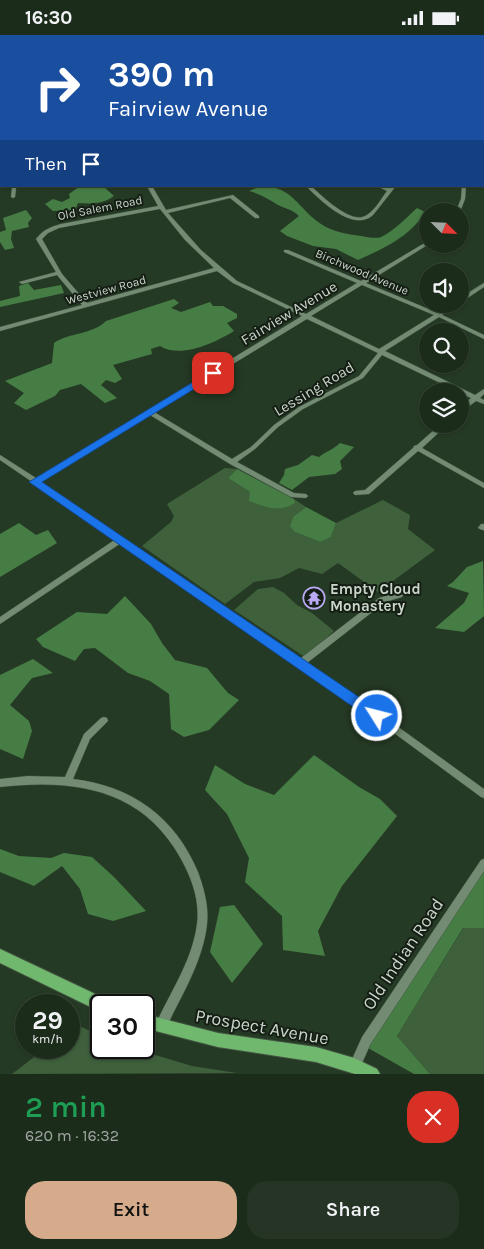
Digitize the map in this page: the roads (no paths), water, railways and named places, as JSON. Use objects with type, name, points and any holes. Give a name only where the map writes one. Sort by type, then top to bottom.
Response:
[{"type":"main road","points":[[0,956],[90,999]]},
{"type":"main road","name":"Prospect Avenue","points":[[155,1024],[217,1039],[304,1053],[355,1066],[372,1074]]},
{"type":"street","points":[[13,197],[15,187]]},
{"type":"street","points":[[150,187],[161,207],[217,269],[235,282],[484,401]]},
{"type":"street","points":[[309,187],[348,217],[355,219],[368,217],[392,188]]},
{"type":"street","points":[[461,203],[464,187]]},
{"type":"street","points":[[166,212],[231,195],[257,217]]},
{"type":"street","name":"Old Salem Road","points":[[86,306],[59,273],[39,239],[46,231],[62,226],[161,207]]},
{"type":"street","name":"Fairview Avenue","points":[[35,482],[419,248]]},
{"type":"street","name":"Birchwood Avenue","points":[[286,251],[438,315],[484,337]]},
{"type":"street","name":"Westview Road","points":[[0,329],[217,269]]},
{"type":"street","points":[[22,282],[59,273]]},
{"type":"street","points":[[469,295],[484,285]]},
{"type":"street","name":"Lessing Road","points":[[232,462],[253,448],[276,425],[301,408],[361,377],[382,352],[441,313]]},
{"type":"street","points":[[469,404],[484,391]]},
{"type":"street","points":[[150,412],[232,462],[293,495],[304,496]]},
{"type":"street","points":[[357,493],[367,492],[434,433]]},
{"type":"street","points":[[416,447],[484,486]]},
{"type":"street","points":[[0,457],[301,663],[484,794]]},
{"type":"street","points":[[0,621],[120,540]]},
{"type":"street","points":[[301,663],[382,600],[399,595]]},
{"type":"street","points":[[68,780],[87,737],[104,721]]},
{"type":"street","points":[[0,783],[35,779],[68,780],[107,791],[140,805],[162,822],[178,843],[196,880],[202,908],[200,939],[188,971],[161,1026]]},
{"type":"street","name":"Old Indian Road","points":[[355,1066],[366,1041],[484,863]]},
{"type":"place","name":"Empty Cloud Monastery","points":[[314,598]]}]
